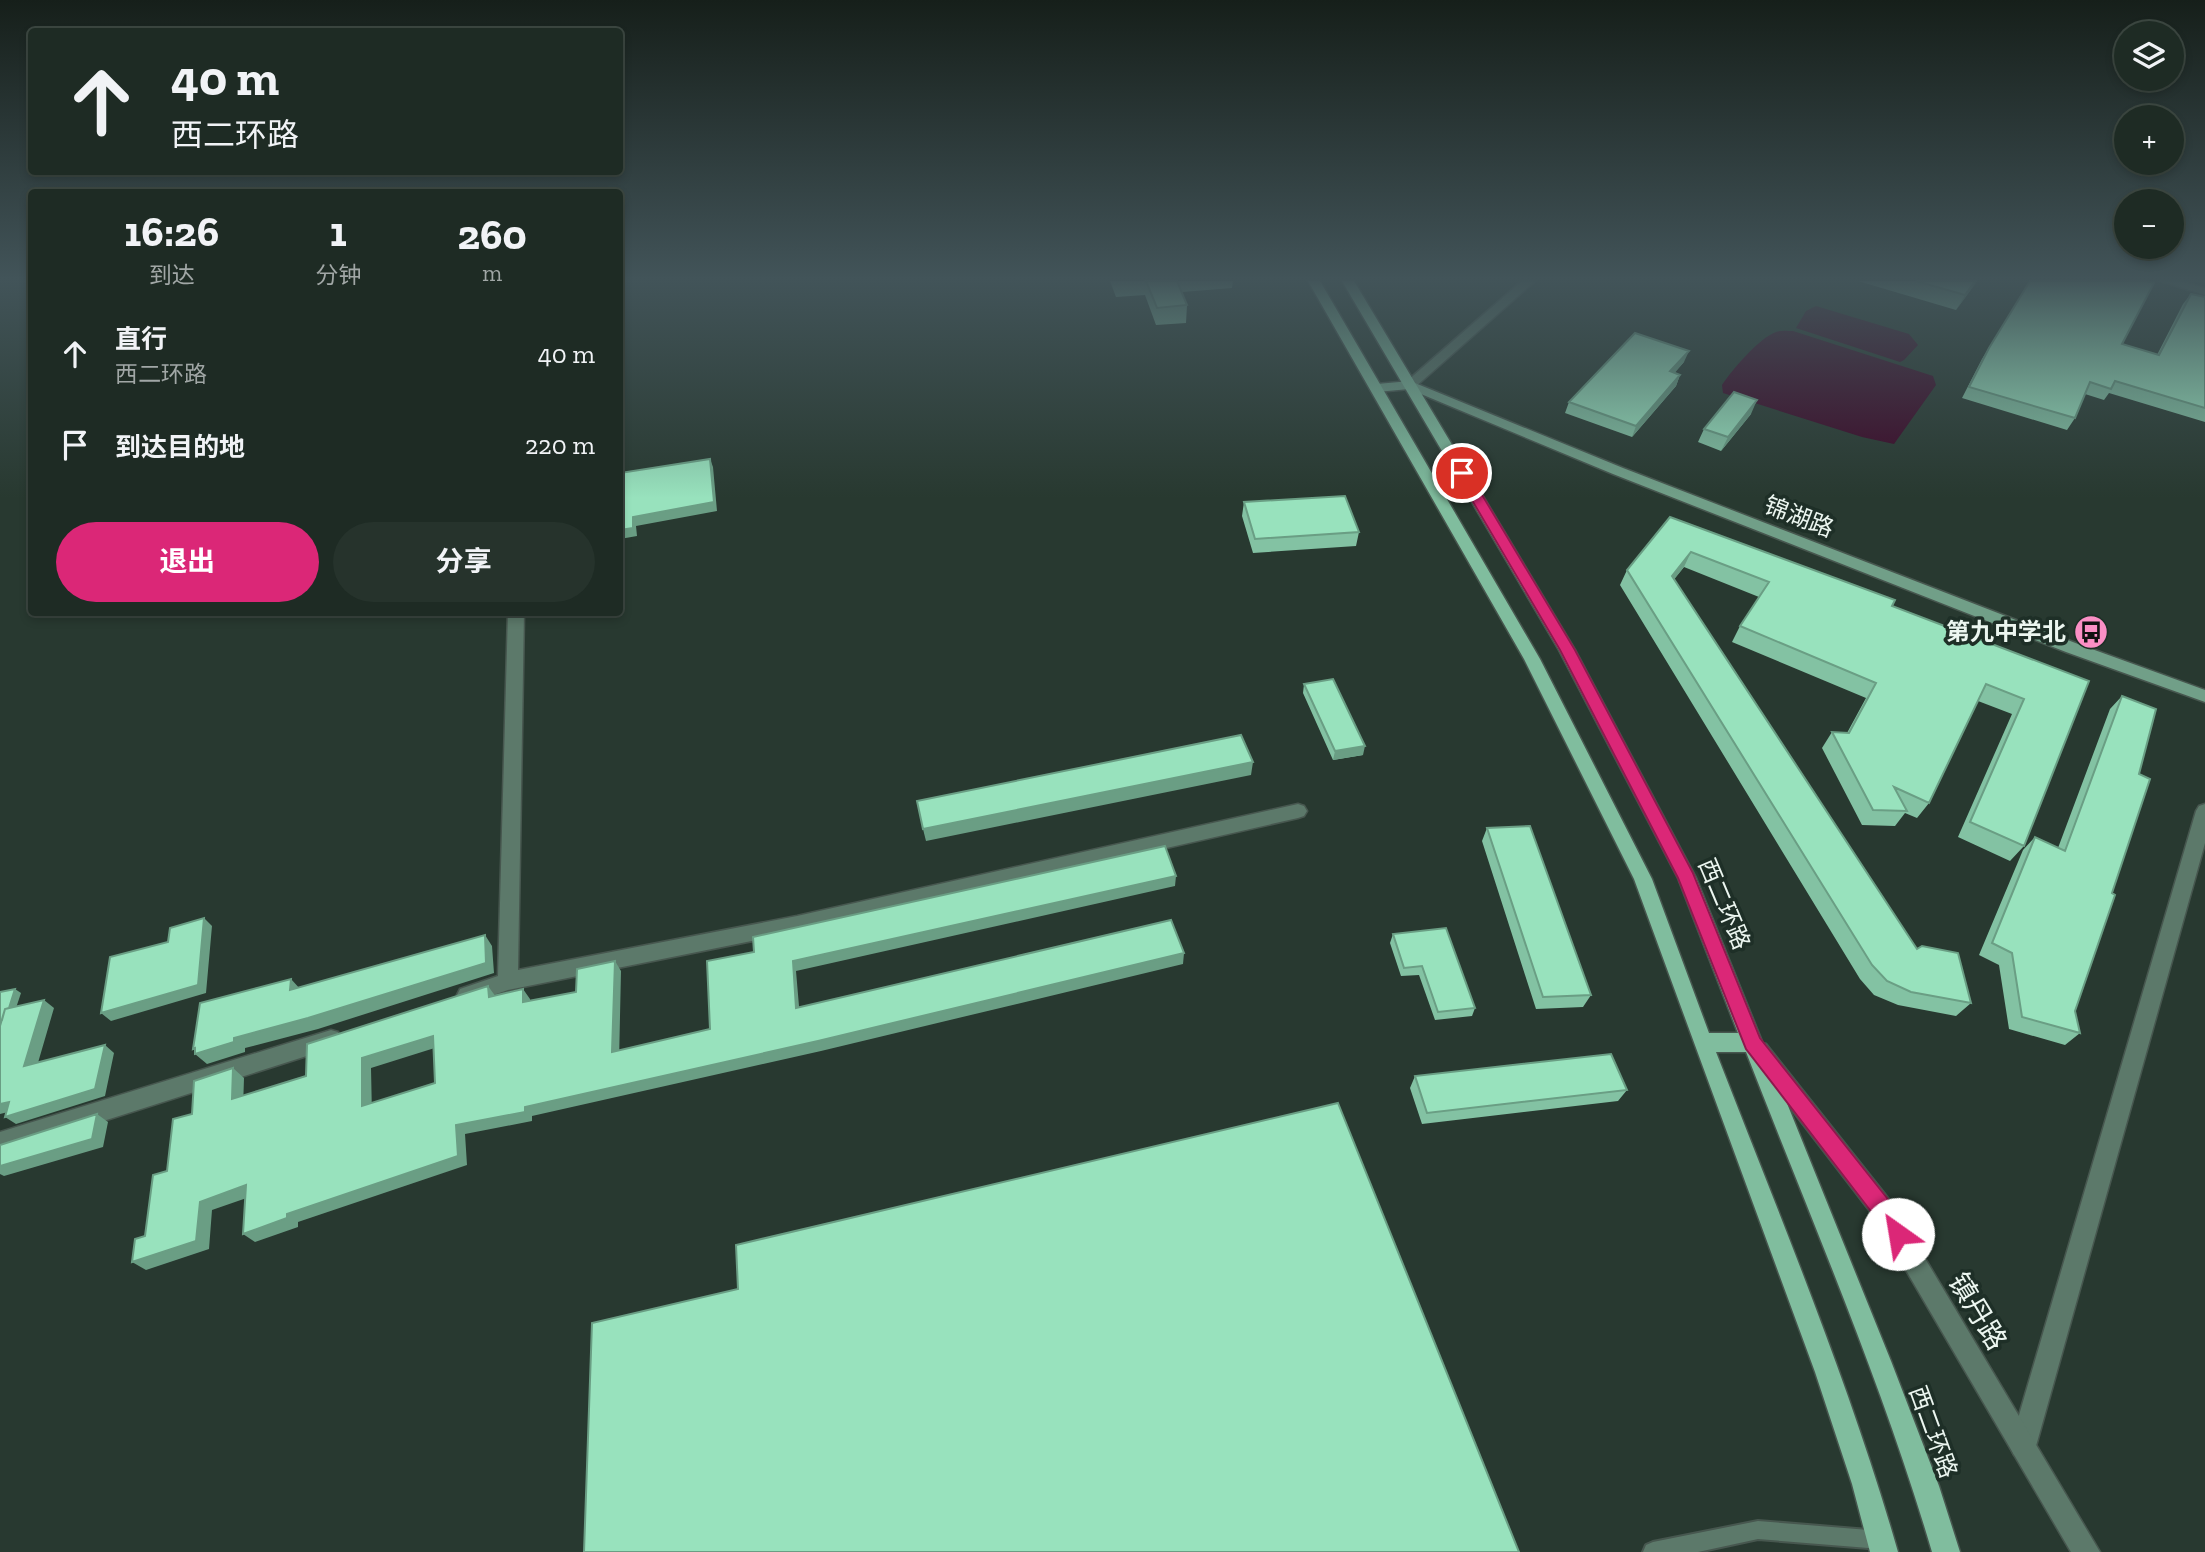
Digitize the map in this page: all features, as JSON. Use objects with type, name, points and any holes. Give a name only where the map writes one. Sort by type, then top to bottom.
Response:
[{"type":"main road","points":[[1357,353],[1531,659],[1643,878],[1827,1372],[1865,1483],[1883,1546]]},
{"type":"main road","name":"西二环路","points":[[1391,353],[1567,650],[1687,878],[1884,1374],[1926,1486],[1946,1552]]},
{"type":"main road","name":"锦湖路","points":[[1377,388],[1410,385],[1630,476],[2072,648],[2205,696]]},
{"type":"main road","points":[[1702,1042],[1752,1043]]},
{"type":"street","points":[[1410,385],[1446,353]]},
{"type":"street","points":[[508,981],[516,616]]},
{"type":"street","points":[[450,1001],[508,981],[797,925],[1298,811]]},
{"type":"street","points":[[2024,1446],[2205,811]]},
{"type":"street","points":[[0,1143],[350,1033]]},
{"type":"street","name":"镇丹路","points":[[1752,1043],[1884,1210],[2086,1552]]},
{"type":"lane","points":[[1653,1552],[1758,1530],[1883,1546]]},
{"type":"shaded area","points":[[1748,353],[1863,353],[1933,376],[1936,385],[1894,444],[1862,437],[1723,393],[1722,385]]},
{"type":"shaded area","points":[[1874,353],[1910,353],[1900,362]]},
{"type":"building","points":[[1615,353],[1687,353],[1670,371],[1680,375],[1636,426],[1569,402]]},
{"type":"building","points":[[1986,353],[2205,353],[2205,408],[2115,381],[2111,389],[2090,382],[2075,418],[1969,387]]},
{"type":"building","points":[[1734,392],[1757,400],[1728,437],[1704,429]]},
{"type":"building","points":[[710,459],[714,502],[633,517],[633,528],[623,530],[623,473]]},
{"type":"building","points":[[1345,496],[1359,532],[1255,539],[1244,502]]},
{"type":"building","points":[[1670,517],[1895,600],[1892,606],[2089,681],[2024,846],[1970,822],[2024,699],[1986,684],[1929,803],[1894,787],[1907,811],[1873,810],[1832,732],[1849,733],[1876,683],[1740,626],[1769,582],[1691,552],[1672,576],[1917,949],[1922,946],[1958,953],[1971,1003],[1911,992],[1887,981],[1872,965],[1627,570]]},
{"type":"building","points":[[1333,679],[1365,746],[1335,751],[1304,684]]},
{"type":"building","points":[[2122,696],[2156,709],[2139,774],[2150,779],[2112,893],[2115,895],[2075,1011],[2080,1033],[2022,1017],[2012,953],[1992,943],[2035,837],[2065,851]]},
{"type":"building","points":[[1241,735],[1253,762],[923,829],[917,801]]},
{"type":"building","points":[[1530,826],[1591,995],[1543,997],[1487,828]]},
{"type":"building","points":[[1165,846],[1176,876],[793,961],[796,1008],[1171,920],[1184,953],[818,1041],[525,1107],[525,1112],[456,1125],[458,1156],[287,1214],[287,1218],[243,1234],[246,1185],[200,1202],[196,1241],[132,1262],[135,1239],[145,1236],[153,1175],[167,1171],[173,1119],[192,1114],[194,1081],[233,1068],[232,1099],[306,1076],[307,1044],[488,986],[489,997],[523,989],[523,1002],[576,992],[577,969],[615,961],[612,1052],[710,1029],[707,961],[754,952],[753,937]],"holes":[[[433,1036],[435,1083],[362,1106],[362,1058]]]},
{"type":"building","points":[[204,918],[198,985],[101,1013],[110,957],[168,942],[170,928]]},
{"type":"building","points":[[1446,928],[1475,1008],[1438,1012],[1422,966],[1404,968],[1393,934]]},
{"type":"building","points":[[485,935],[486,963],[234,1038],[234,1042],[195,1054],[195,1048],[193,1049],[200,1003],[291,979],[290,990]]},
{"type":"building","points":[[15,989],[9,1008],[5,1009],[0,1020],[0,992]]},
{"type":"building","points":[[44,1000],[24,1066],[105,1045],[95,1089],[5,1117],[9,1102],[0,1104],[0,1026],[5,1009]]},
{"type":"building","points":[[1611,1054],[1627,1090],[1427,1113],[1415,1076]]},
{"type":"building","points":[[1338,1103],[1519,1552],[584,1552],[592,1323],[738,1289],[736,1245]]},
{"type":"building","points":[[97,1114],[92,1139],[0,1166],[0,1145]]},
{"type":"place","name":"第九中学北","points":[[2091,632]]},
{"type":"route","points":[[1462,473],[1567,650],[1687,878],[1752,1043],[1884,1210],[1898,1234]]}]
